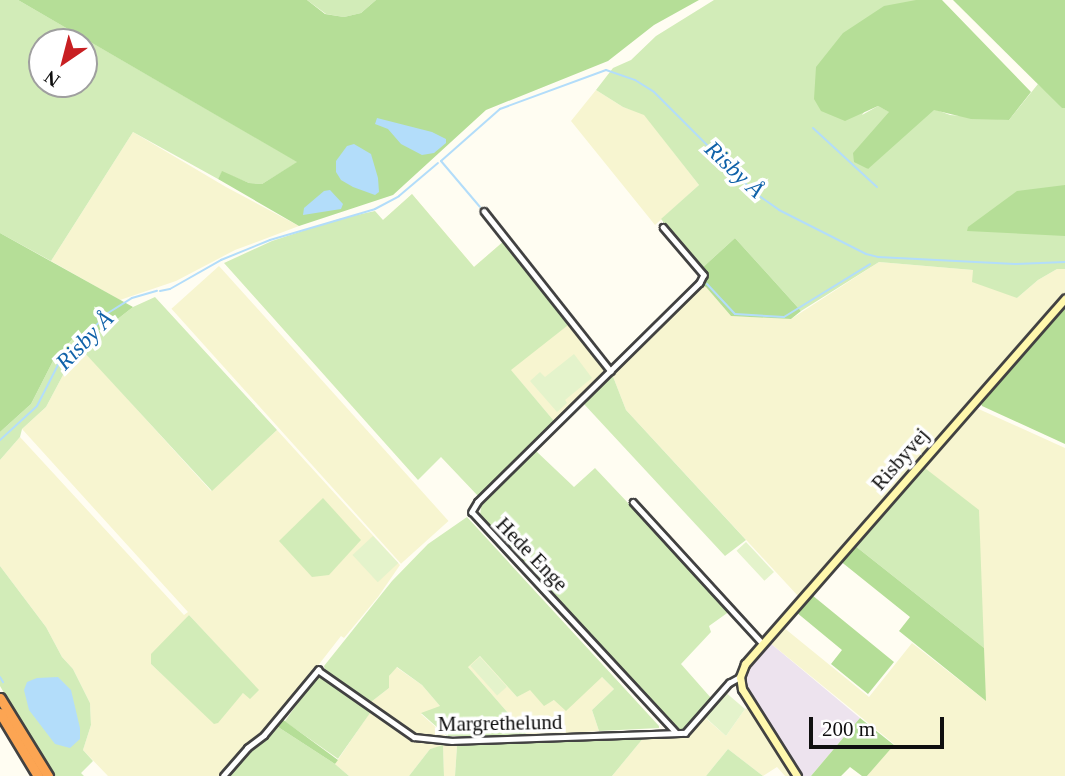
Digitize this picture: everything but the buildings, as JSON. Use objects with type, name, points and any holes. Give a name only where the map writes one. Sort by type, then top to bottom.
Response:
[{"type":"highway","points":[[0,698],[48,776]]},
{"type":"highway","points":[[0,713],[38,776]]},
{"type":"street","points":[[484,211],[611,371]]},
{"type":"street","name":"Hede Enge","points":[[663,226],[704,275],[478,502],[472,512],[676,732]]},
{"type":"street","name":"Risbyvej","points":[[740,677],[745,664],[762,643],[1065,298]]},
{"type":"street","points":[[633,502],[762,643]]},
{"type":"street","name":"Margrethelund","points":[[223,776],[247,748],[264,735],[318,670],[423,740],[676,732]]},
{"type":"street","points":[[676,732],[685,733],[729,682],[740,677],[742,689],[797,776]]},
{"type":"shaded area","points":[[596,90],[623,107],[644,114],[699,185],[655,225],[571,121]]},
{"type":"shaded area","points":[[133,132],[299,226],[235,250],[176,281],[120,300],[51,261]]},
{"type":"shaded area","points":[[412,194],[474,267],[504,241],[610,370],[554,421],[383,220]]},
{"type":"shaded area","points":[[879,262],[973,270],[1017,298],[1038,280],[1057,269],[1065,269],[1065,294],[798,596],[626,410],[612,374],[700,285],[706,287],[731,316],[791,319]]},
{"type":"shaded area","points":[[219,266],[449,521],[401,564],[171,309]]},
{"type":"shaded area","points":[[83,350],[211,491],[277,430],[400,565],[378,597],[344,638],[341,636],[264,735],[247,748],[221,776],[108,776],[83,750],[91,725],[90,703],[73,669],[62,657],[46,627],[0,566],[0,460],[20,437],[184,615],[188,612],[22,429],[46,407],[71,360]],"holes":[[[189,615],[258,690],[244,692],[214,723],[151,664]]]},
{"type":"shaded area","points":[[972,406],[1065,448],[1065,776],[867,776],[894,744],[769,642],[783,627],[869,697],[912,643],[986,701],[921,465]]},
{"type":"shaded area","points":[[769,642],[860,718],[811,776],[800,776],[742,676],[746,667]]},
{"type":"shaded area","points":[[480,656],[517,697],[530,689],[544,705],[602,677],[614,689],[592,710],[599,731],[528,736],[467,666]]},
{"type":"shaded area","points":[[396,667],[422,685],[441,707],[421,714],[457,746],[455,776],[444,776],[443,746],[430,749],[409,776],[349,776],[335,764],[371,711],[371,702],[389,688],[389,676]]},
{"type":"shaded area","points":[[756,704],[800,776],[785,776],[777,767],[763,776],[728,749],[706,776],[612,776],[645,736],[684,734],[702,715],[726,736],[745,709]]},
{"type":"green space","points":[[0,0],[18,0],[66,28],[28,28],[28,98],[98,98],[98,46],[298,162],[262,184],[249,183],[222,172],[218,179],[133,132],[51,261],[0,233]]},
{"type":"green space","points":[[18,0],[307,0],[325,14],[344,17],[361,13],[376,0],[699,0],[654,25],[608,61],[486,110],[393,195],[299,226],[218,179],[222,171],[249,183],[262,184],[297,162],[98,46],[98,28],[66,28]]},
{"type":"green space","points":[[307,0],[376,0],[361,13],[344,17],[326,14]]},
{"type":"green space","points":[[714,0],[940,0],[862,115],[878,106],[890,112],[875,131],[867,169],[934,109],[950,115],[1009,120],[1038,84],[1065,108],[1065,269],[1057,269],[1038,280],[1017,298],[972,282],[973,270],[879,262],[801,311],[735,238],[701,269],[661,219],[699,185],[644,115],[623,107],[596,90],[613,68],[631,60],[656,36]]},
{"type":"green space","points":[[916,0],[942,0],[1031,92],[1009,120],[971,119],[934,110],[868,169],[854,162],[853,153],[889,112],[878,106],[845,121],[821,111],[814,99],[816,67],[843,33],[884,6]]},
{"type":"green space","points":[[953,0],[1065,0],[1065,108],[1062,108]]},
{"type":"green space","points":[[1065,185],[1065,236],[967,231],[968,227],[1017,191]]},
{"type":"green space","points":[[412,194],[474,267],[504,241],[572,322],[511,370],[554,421],[478,496],[441,457],[418,480],[224,263],[272,241],[339,219],[375,211],[383,220]]},
{"type":"green space","points":[[0,233],[133,307],[87,343],[75,336],[53,361],[31,404],[0,432]]},
{"type":"green space","points":[[735,238],[801,311],[791,319],[731,316],[706,287],[696,283],[701,269]]},
{"type":"green space","points":[[155,297],[277,430],[212,491],[83,351],[71,360],[46,407],[22,429],[20,437],[0,460],[0,432],[31,404],[53,361],[75,336],[87,343],[133,307]]},
{"type":"green space","points":[[1065,305],[1065,444],[982,406],[979,399]]},
{"type":"green space","points":[[574,354],[592,378],[565,400],[567,403],[557,412],[530,381],[540,372],[545,377]]},
{"type":"green space","points":[[612,374],[626,410],[746,540],[725,556],[583,403]]},
{"type":"green space","points":[[536,451],[574,487],[595,468],[730,611],[709,626],[711,632],[681,664],[711,698],[683,730],[672,727],[480,517],[481,506]]},
{"type":"green space","points":[[921,465],[979,510],[984,648],[854,545]]},
{"type":"green space","points":[[323,498],[361,540],[329,575],[312,577],[279,541]]},
{"type":"green space","points":[[467,517],[659,728],[599,731],[592,710],[614,689],[602,677],[566,711],[554,700],[544,706],[530,690],[517,697],[480,656],[468,667],[528,736],[447,736],[421,713],[440,706],[422,685],[397,667],[389,676],[389,688],[371,702],[325,670],[324,666],[392,581],[428,544]]},
{"type":"green space","points":[[373,536],[398,563],[378,582],[353,555]]},
{"type":"green space","points":[[746,542],[774,572],[764,581],[736,551]]},
{"type":"green space","points":[[854,545],[984,648],[986,701],[899,631],[910,617],[839,560]]},
{"type":"green space","points":[[0,566],[46,627],[62,657],[73,669],[90,703],[91,725],[83,750],[93,761],[81,773],[84,776],[53,776],[0,686]]},
{"type":"green space","points":[[812,595],[894,662],[868,694],[831,664],[842,650],[796,612]]},
{"type":"green space","points":[[189,615],[259,690],[250,699],[243,693],[218,723],[214,724],[151,664],[151,654]]},
{"type":"green space","points":[[480,657],[507,687],[497,695],[470,666]]},
{"type":"green space","points":[[318,674],[371,711],[338,759],[285,722]]},
{"type":"green space","points":[[724,691],[745,709],[726,736],[705,717]]},
{"type":"green space","points":[[860,718],[894,745],[867,776],[862,776],[850,767],[841,776],[811,776]]},
{"type":"green space","points":[[282,719],[338,760],[335,764],[275,725]]},
{"type":"green space","points":[[275,725],[335,764],[349,776],[227,776]]},
{"type":"green space","points":[[645,736],[612,776],[455,776],[457,746]]},
{"type":"green space","points":[[443,745],[444,776],[409,776],[430,749]]},
{"type":"green space","points":[[728,749],[763,776],[706,776]]},
{"type":"water","points":[[377,118],[432,132],[446,139],[446,143],[434,153],[422,155],[401,144],[388,129],[375,124]]},
{"type":"water","points":[[354,144],[371,154],[378,178],[379,192],[375,195],[341,180],[336,172],[336,161],[347,146]]},
{"type":"water","points":[[330,190],[343,204],[341,209],[303,215],[304,208],[324,191]]},
{"type":"water","points":[[58,677],[71,690],[80,728],[80,739],[70,748],[55,744],[29,710],[24,690],[27,682],[37,678]]},
{"type":"waterway","name":"Risby Å","points":[[441,161],[500,109],[606,70],[635,80],[654,92],[755,193],[779,210],[866,254],[878,257],[1015,264],[1065,262]]},
{"type":"waterway","points":[[813,128],[877,187]]},
{"type":"waterway","points":[[441,161],[480,207]]},
{"type":"waterway","name":"Risby Å","points":[[160,291],[170,289],[221,260],[270,240],[375,209],[399,196],[438,163]]},
{"type":"waterway","points":[[707,284],[735,314],[784,317],[870,264]]},
{"type":"waterway","name":"Risby Å","points":[[0,440],[37,406],[58,365],[108,313],[132,298],[157,291]]},
{"type":"waterway","points":[[0,677],[3,682]]}]
